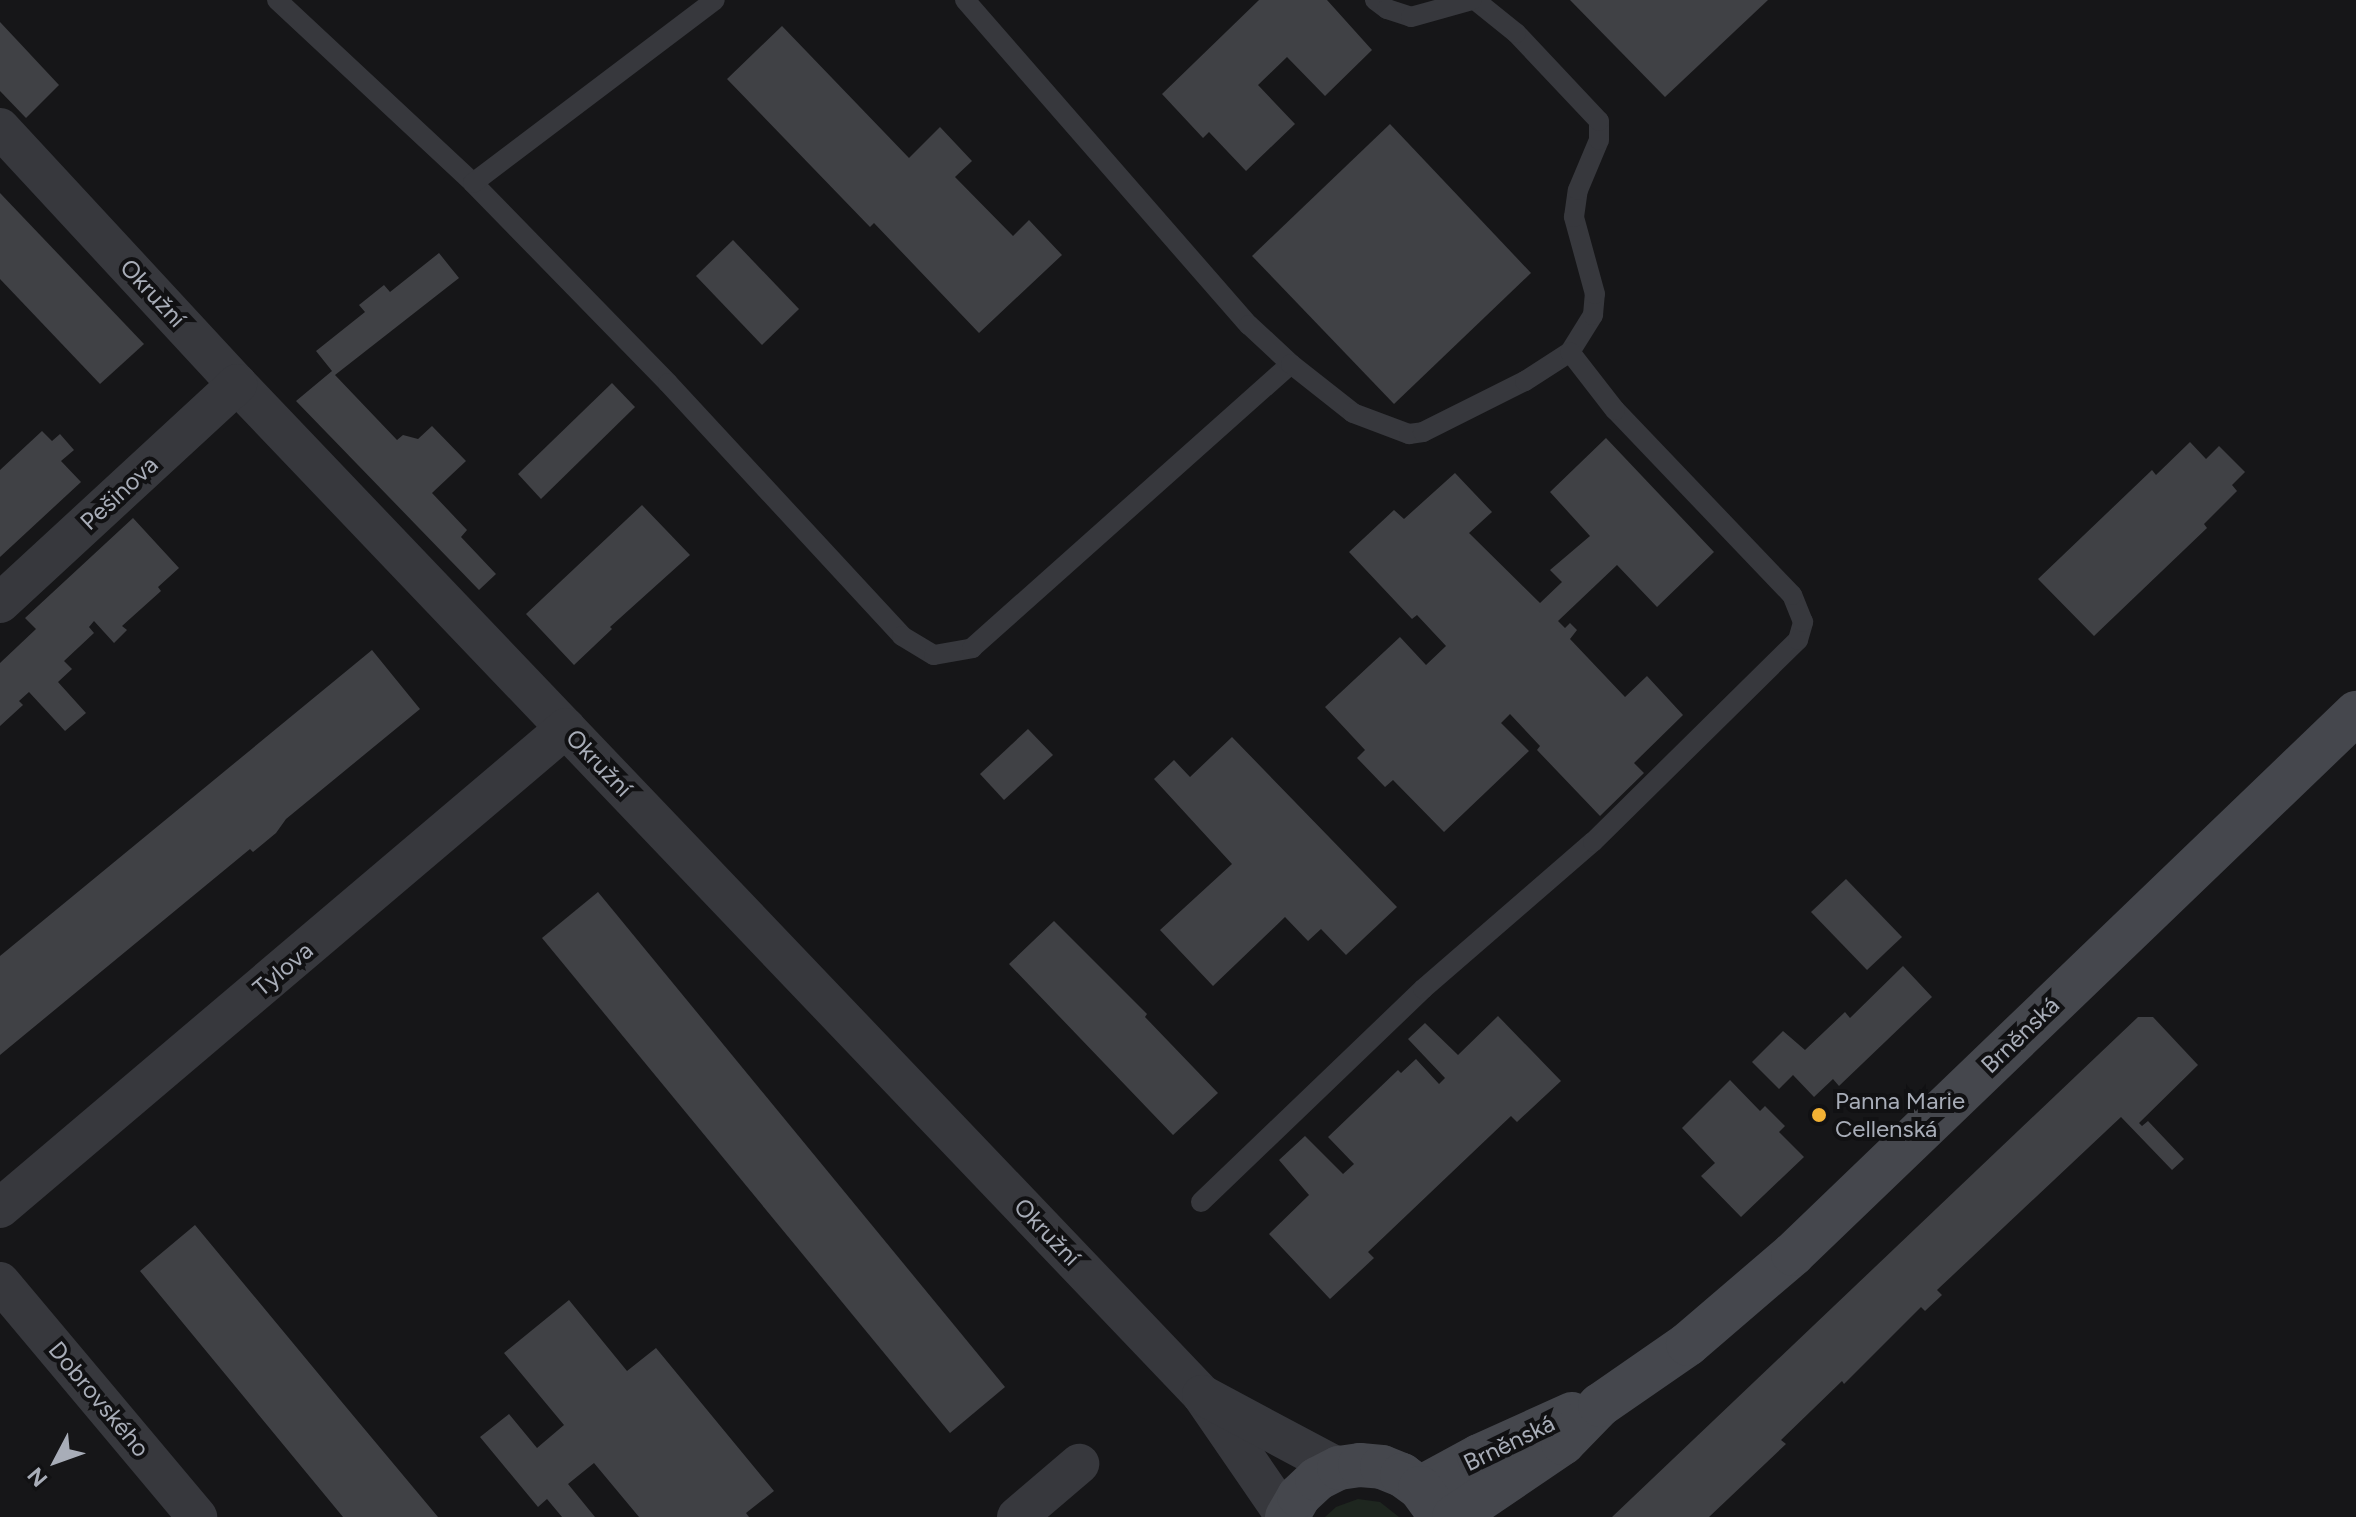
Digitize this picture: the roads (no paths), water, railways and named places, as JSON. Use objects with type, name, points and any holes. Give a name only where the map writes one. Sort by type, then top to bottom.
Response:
[{"type":"main road","name":"Brněnská","points":[[1454,1517],[1563,1443],[1600,1405],[1688,1344],[1793,1254],[2356,713]]},
{"type":"main road","name":"Brněnská","points":[[1430,1502],[1556,1419],[1600,1405]]},
{"type":"main road","points":[[1286,1517],[1307,1487],[1339,1468],[1382,1467],[1430,1502]]},
{"type":"street","name":"Okružní","points":[[0,128],[237,384],[1202,1395],[1286,1517]]},
{"type":"street","name":"Pešinova","points":[[0,603],[237,384]]},
{"type":"street","name":"Tylova","points":[[0,1208],[566,728]]},
{"type":"street","name":"Dobrovského","points":[[0,1282],[197,1517]]},
{"type":"street","name":"Okružní","points":[[1202,1395],[1339,1468]]},
{"type":"street","points":[[1017,1517],[1079,1464]]},
{"type":"lane","points":[[277,0],[473,183],[668,383],[902,636],[934,655],[972,648],[1291,364]]},
{"type":"lane","points":[[473,183],[715,0]]},
{"type":"lane","points":[[965,0],[1239,313],[1291,364],[1353,413],[1409,434],[1423,432],[1525,381],[1570,352],[1593,315],[1595,294],[1574,217],[1578,190],[1599,140],[1599,121],[1516,33],[1473,0],[1411,17],[1387,9],[1375,0]]},
{"type":"lane","points":[[1201,1202],[1423,989],[1593,842],[1798,640],[1803,622],[1792,595],[1615,410],[1570,352]]},
{"type":"place","name":"Panna Marie Cellenská","points":[[1819,1115]]}]
